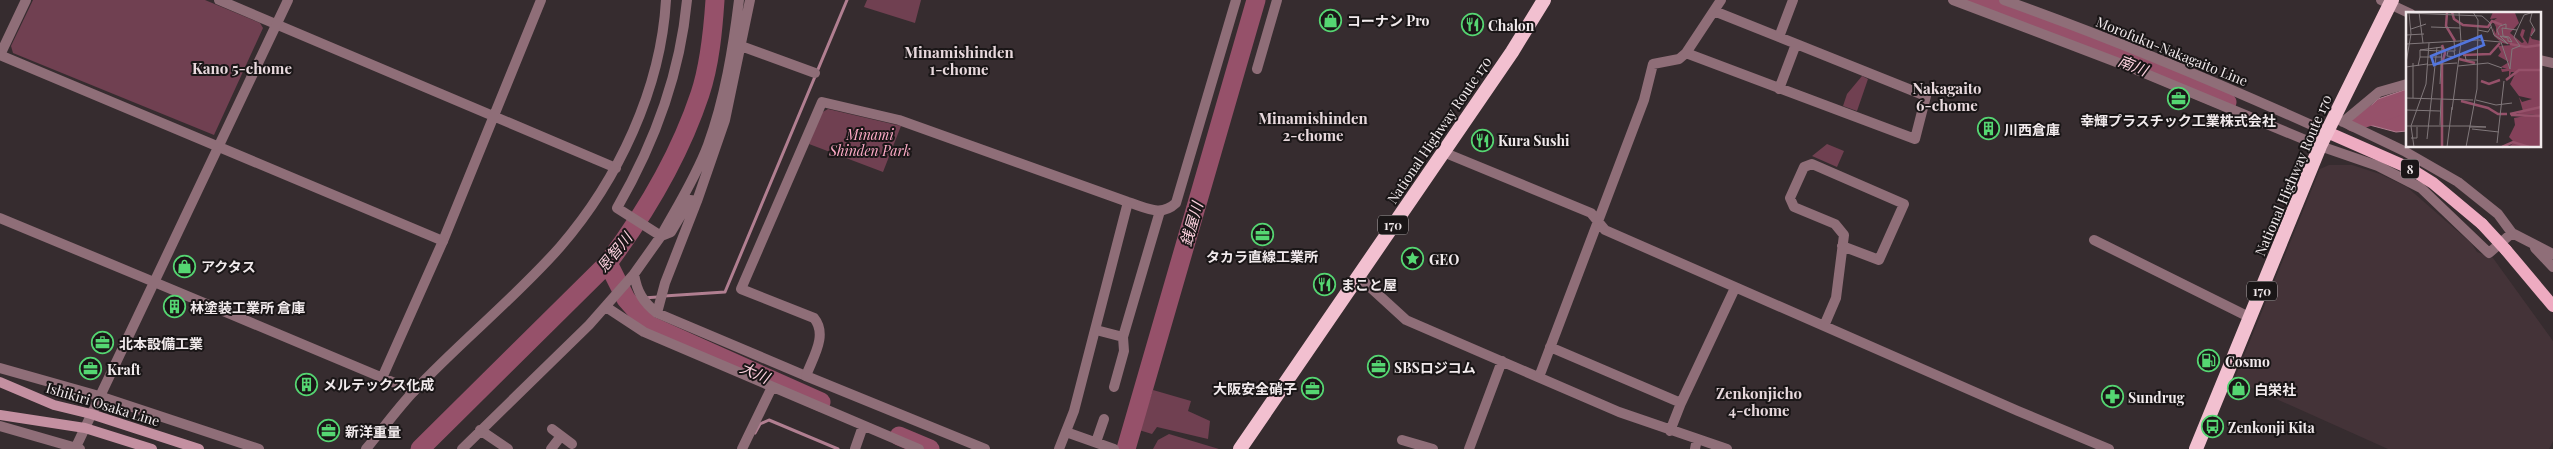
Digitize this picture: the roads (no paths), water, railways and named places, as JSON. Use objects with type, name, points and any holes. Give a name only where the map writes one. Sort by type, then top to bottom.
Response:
[{"type":"highway","name":"National Highway Route 170","points":[[1240,449],[1512,52],[1544,0]]},
{"type":"highway","name":"National Highway Route 170","points":[[2196,449],[2320,146],[2327,132],[2338,120],[2388,1]]},
{"type":"main road","name":"8","points":[[2327,132],[2409,168],[2433,183],[2482,224],[2553,306]]},
{"type":"main road","name":"Ishikiri Osaka Line","points":[[0,382],[54,405],[91,414],[200,449]]},
{"type":"main road","name":"Ishikiri Osaka Line","points":[[0,415],[84,428],[152,449]]},
{"type":"street","points":[[26,0],[0,55],[443,241]]},
{"type":"street","points":[[219,0],[616,168]]},
{"type":"street","points":[[0,426],[77,448],[99,396],[288,0]]},
{"type":"street","points":[[382,378],[443,241],[541,0]]},
{"type":"street","points":[[366,449],[414,391],[559,247],[584,216],[616,168],[651,79],[666,0]]},
{"type":"street","points":[[661,236],[617,208],[638,172],[669,96],[685,28],[687,0]]},
{"type":"street","points":[[462,449],[606,307],[634,274],[661,236],[690,184],[708,146],[728,72],[739,0]]},
{"type":"street","points":[[657,313],[665,283],[697,201],[725,120],[750,0]]},
{"type":"street","points":[[806,376],[821,336],[820,326],[814,318],[741,289],[822,102],[899,120],[1128,202],[1160,211],[1168,210],[1176,203],[1236,0]]},
{"type":"street","points":[[1257,69],[1277,0]]},
{"type":"street","points":[[1539,377],[1644,100],[1653,64],[1679,59],[1686,53],[1721,0]]},
{"type":"street","points":[[1954,0],[2132,68],[2320,146],[2378,166],[2421,188],[2489,253],[2512,233]]},
{"type":"street","name":"Morofuku-Nakagaito Line","points":[[2004,0],[2065,22],[2258,101],[2327,132]]},
{"type":"street","points":[[1779,37],[1789,1]]},
{"type":"street","points":[[2388,1],[2407,12]]},
{"type":"street","points":[[1686,53],[1915,140],[1926,96],[1714,11]]},
{"type":"street","points":[[1779,88],[1796,44]]},
{"type":"street","points":[[741,46],[815,73]]},
{"type":"street","points":[[2338,120],[2379,92],[2406,84]]},
{"type":"street","points":[[2338,120],[2404,151],[2458,182],[2498,214],[2512,233],[2553,254]]},
{"type":"street","points":[[1443,152],[1591,212],[1605,230],[2109,449]]},
{"type":"street","points":[[1824,326],[1836,298],[1842,246],[1844,235],[1835,224],[1794,207],[1790,198],[1804,167],[1812,164],[1904,204],[1880,260],[1842,246]]},
{"type":"street","points":[[661,236],[671,232],[690,200],[697,201]]},
{"type":"street","points":[[1058,449],[1074,411],[1128,202]]},
{"type":"street","points":[[1114,387],[1124,351],[1123,337],[1160,211]]},
{"type":"street","points":[[0,218],[414,391]]},
{"type":"street","points":[[2094,240],[2251,318]]},
{"type":"street","points":[[2527,240],[2553,267]]},
{"type":"street","points":[[634,274],[637,290],[646,304],[657,313],[985,449]]},
{"type":"street","points":[[1359,276],[1406,320],[1619,412],[1670,431],[1696,444],[1727,449]]},
{"type":"street","points":[[1670,431],[1681,403],[1735,288]]},
{"type":"street","points":[[606,307],[644,332],[919,449]]},
{"type":"street","points":[[1096,330],[1123,337]]},
{"type":"street","points":[[1550,347],[1681,403]]},
{"type":"street","points":[[1469,449],[1502,361]]},
{"type":"street","points":[[0,368],[99,396],[258,449]]},
{"type":"street","points":[[742,449],[772,387]]},
{"type":"street","points":[[1096,442],[1104,419]]},
{"type":"street","points":[[855,449],[864,426]]},
{"type":"street","points":[[480,430],[508,449]]},
{"type":"street","points":[[552,430],[572,444]]},
{"type":"street","points":[[1066,432],[1114,448]]},
{"type":"street","points":[[551,449],[561,436]]},
{"type":"street","points":[[1402,440],[1433,449]]},
{"type":"waterway","name":"恩智川","points":[[420,449],[608,263],[636,224],[661,182],[683,139],[700,94],[709,59],[715,0]]},
{"type":"waterway","points":[[664,296],[725,292],[847,0]]},
{"type":"waterway","name":"銭屋川","points":[[1126,449],[1256,0]]},
{"type":"waterway","name":"南川","points":[[1972,0],[2071,37],[2227,102]]},
{"type":"waterway","name":"南川","points":[[2353,122],[2406,103]]},
{"type":"waterway","name":"大川","points":[[608,263],[626,299],[649,325],[821,402]]},
{"type":"waterway","points":[[626,299],[658,297]]},
{"type":"waterway","points":[[755,433],[760,424],[769,420],[838,449]]},
{"type":"waterway","name":"大川","points":[[899,436],[930,449]]},
{"type":"place","name":"コーナン Pro","points":[[1331,20]]},
{"type":"place","name":"Chalon","points":[[1472,25]]},
{"type":"place","name":"幸輝プラスチック工業株式会社","points":[[2178,98]]},
{"type":"place","name":"川西倉庫","points":[[1988,129]]},
{"type":"place","name":"Kura Sushi","points":[[1482,140]]},
{"type":"place","name":"タカラ直線工業所","points":[[1262,234]]},
{"type":"place","name":"GEO","points":[[1413,259]]},
{"type":"place","name":"アクタス","points":[[185,266]]},
{"type":"place","name":"まこと屋","points":[[1325,284]]},
{"type":"place","name":"林塗装工業所 倉庫","points":[[174,307]]},
{"type":"place","name":"北本設備工業","points":[[103,343]]},
{"type":"place","name":"Cosmo","points":[[2209,361]]},
{"type":"place","name":"SBSロジコム","points":[[1378,367]]},
{"type":"place","name":"Kraft","points":[[91,369]]},
{"type":"place","name":"メルテックス化成","points":[[307,384]]},
{"type":"place","name":"大阪安全硝子","points":[[1313,388]]},
{"type":"place","name":"白栄社","points":[[2238,389]]},
{"type":"place","name":"Sundrug","points":[[2112,397]]},
{"type":"place","name":"Zenkonji Kita","points":[[2212,427]]},
{"type":"place","name":"新洋重量","points":[[329,431]]},
{"type":"district","name":"Minamishinden 1-chome","points":[[959,60]]},
{"type":"district","name":"Kano 5-chome","points":[[242,68]]},
{"type":"district","name":"Nakagaito 6-chome","points":[[1947,96]]},
{"type":"district","name":"Minamishinden 2-chome","points":[[1313,126]]},
{"type":"district","name":"Zenkonjicho 4-chome","points":[[1759,402]]},
{"type":"park label","name":"Minami Shinden Park","points":[[870,142]]}]
